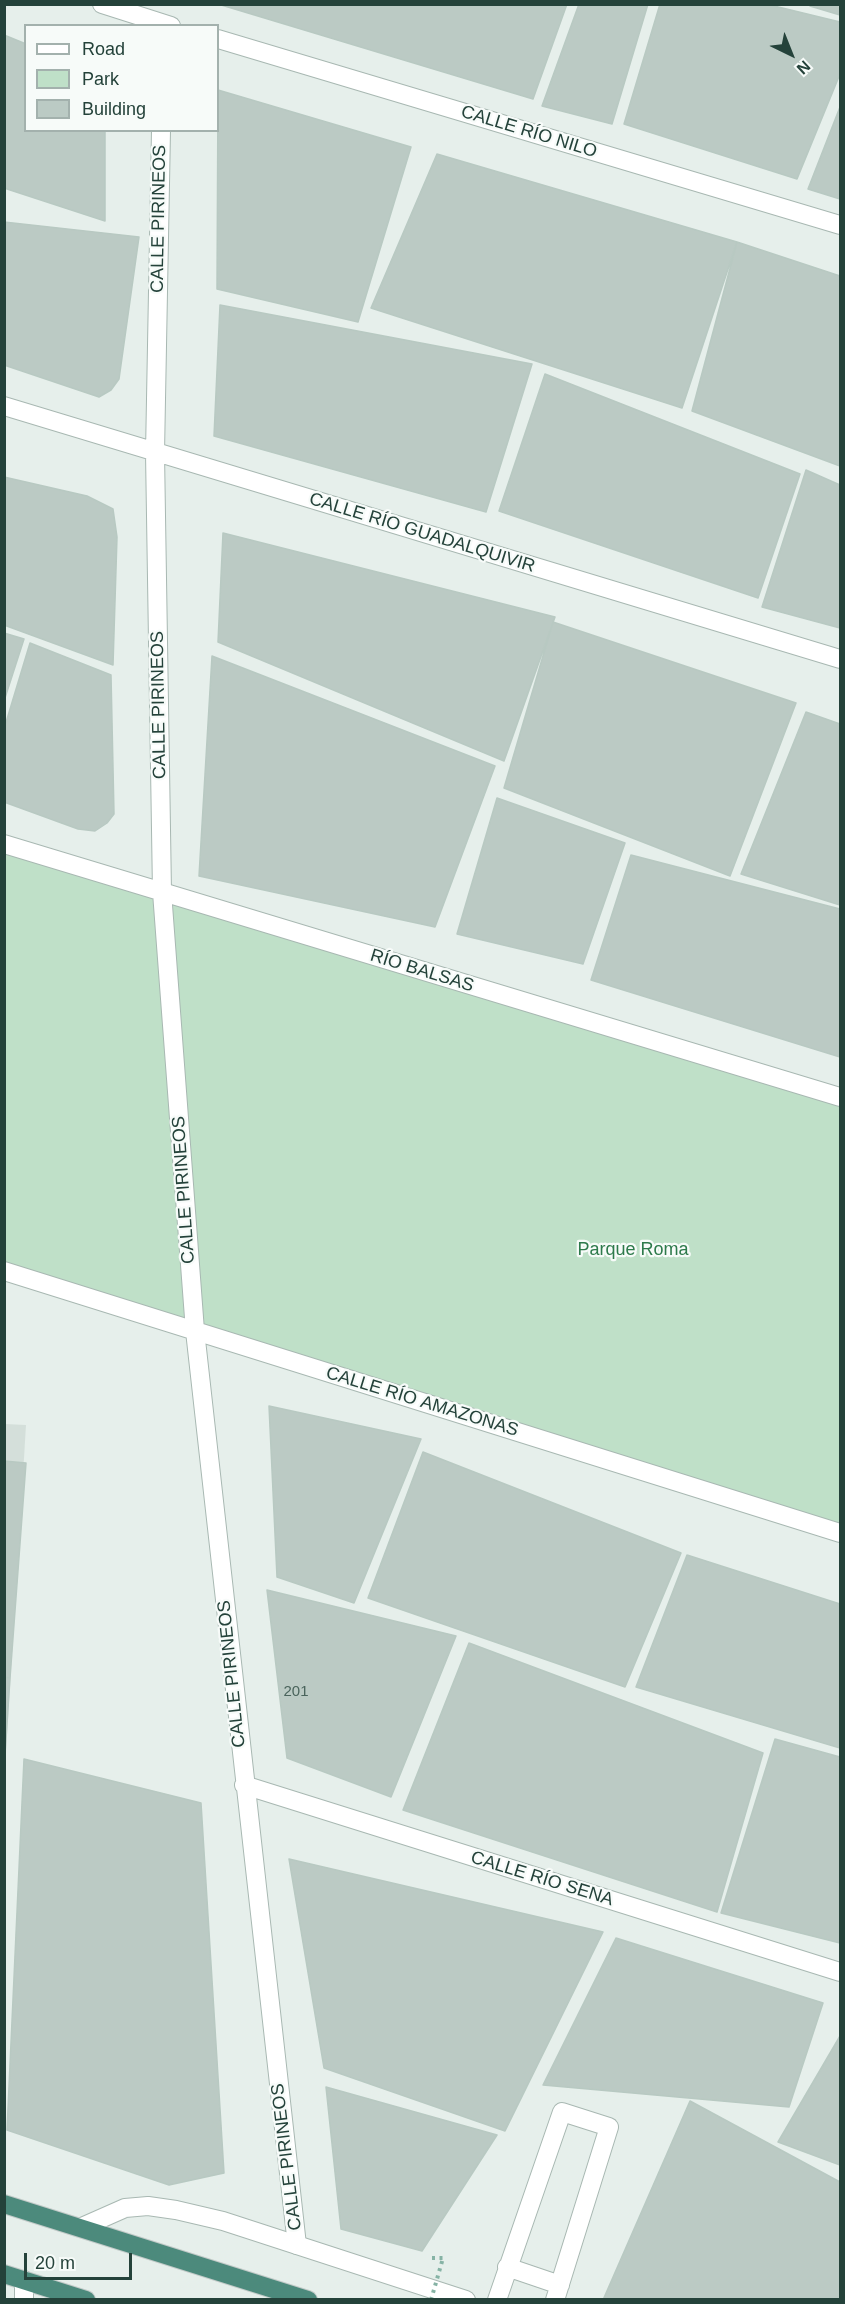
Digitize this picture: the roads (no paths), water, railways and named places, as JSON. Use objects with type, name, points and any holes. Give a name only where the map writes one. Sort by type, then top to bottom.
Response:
[{"type":"highway","points":[[4,2204],[308,2300]]},
{"type":"highway","points":[[4,2274],[24,2280],[51,2293],[86,2300]]},
{"type":"street","points":[[102,4],[162,24]]},
{"type":"street","points":[[163,4],[165,24]]},
{"type":"street","name":"CALLE RÍO NILO","points":[[219,39],[840,225]]},
{"type":"street","name":"CALLE PIRINEOS","points":[[160,132],[155,453],[162,892],[195,1331],[297,2245]]},
{"type":"street","name":"CALLE RÍO GUADALQUIVIR","points":[[4,406],[840,659]]},
{"type":"street","name":"RÍO BALSAS","points":[[4,844],[840,1097]]},
{"type":"street","name":"CALLE RÍO AMAZONAS","points":[[4,1270],[840,1533]]},
{"type":"street","name":"CALLE RÍO SENA","points":[[244,1785],[840,1972]]},
{"type":"street","points":[[497,2300],[507,2267],[562,2112],[609,2127],[558,2292],[507,2267]]},
{"type":"street","points":[[82,2227],[125,2208],[148,2206],[223,2221],[466,2300]]},
{"type":"street","points":[[24,2280],[24,2300]]},
{"type":"park label","name":"Parque Roma","points":[[633,1250]]}]
